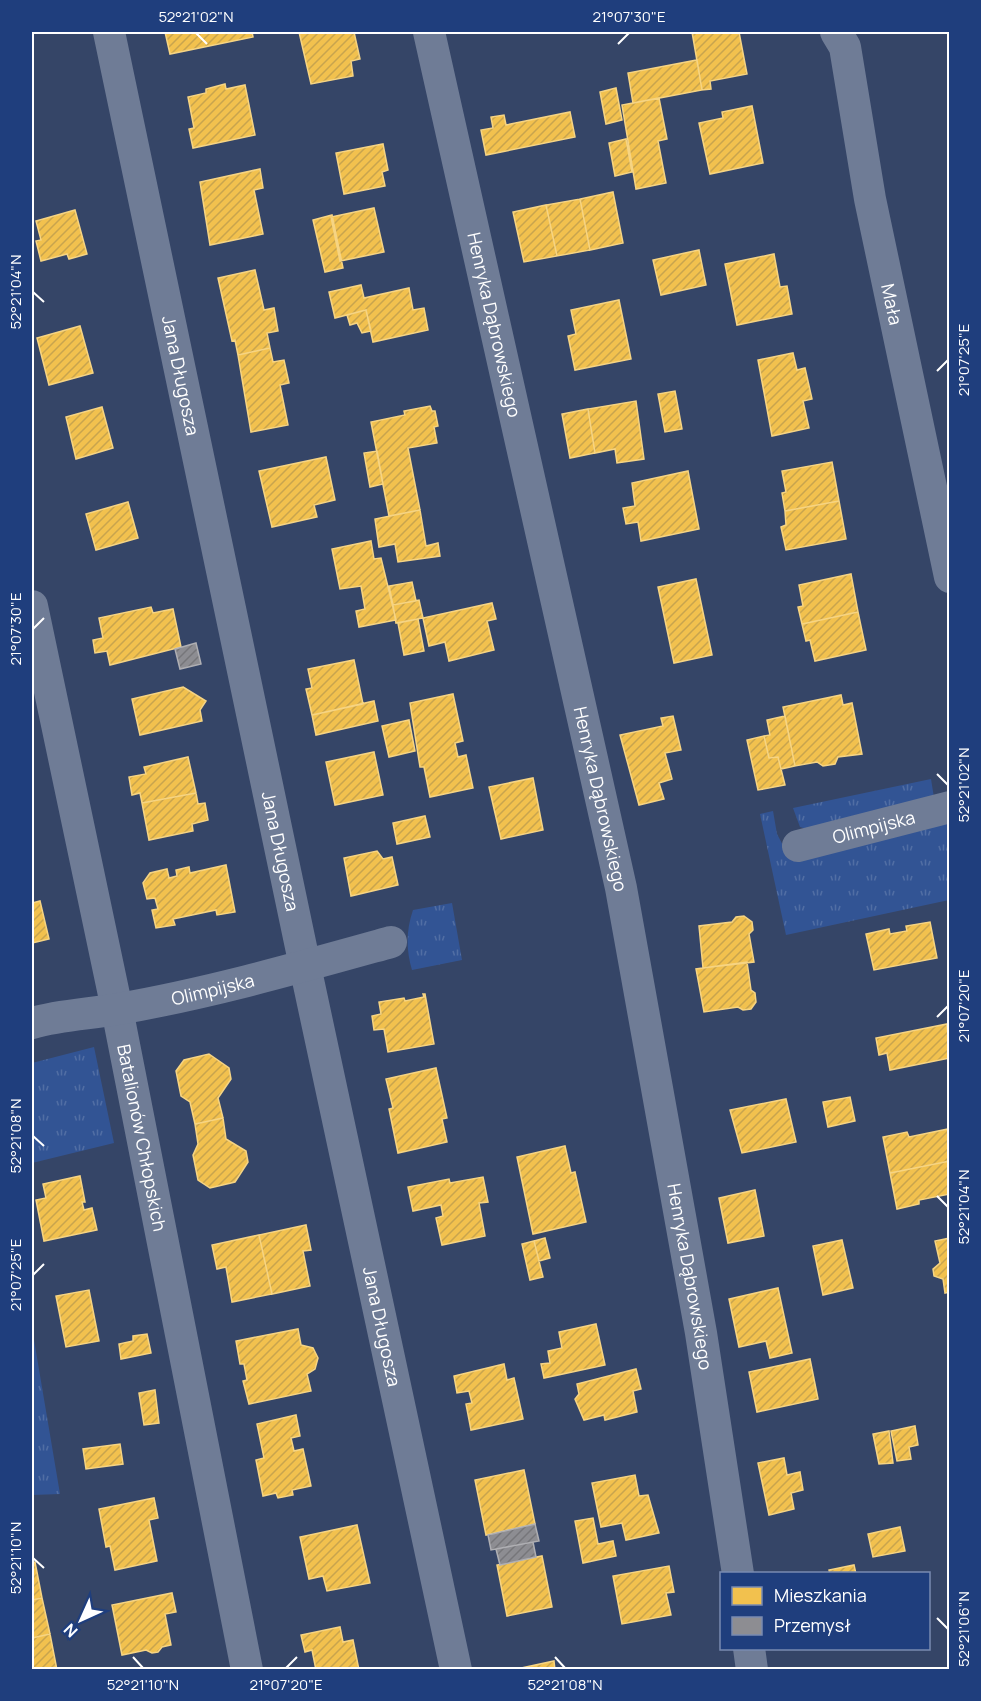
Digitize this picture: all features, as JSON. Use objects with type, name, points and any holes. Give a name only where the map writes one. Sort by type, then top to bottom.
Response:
[{"type":"street","name":"Jana Długosza","points":[[109,32],[305,966],[456,1670]]},
{"type":"street","name":"Henryka Dąbrowskiego","points":[[429,32],[621,888],[701,1333],[738,1572]]},
{"type":"street","name":"Mała","points":[[836,32],[845,46],[870,199],[950,577]]},
{"type":"street","name":"Batalionów Chłopskich","points":[[32,606],[117,1010],[247,1670]]},
{"type":"street","name":"Olimpijska","points":[[798,846],[950,807]]},
{"type":"street","name":"Olimpijska","points":[[32,1023],[61,1015],[117,1010],[305,966],[391,942]]},
{"type":"street","points":[[749,1650],[752,1670]]},
{"type":"green space","points":[[931,779],[935,804],[810,830],[800,827],[793,808]]},
{"type":"green space","points":[[773,811],[777,834],[787,853],[949,818],[949,900],[786,935],[760,814]]},
{"type":"green space","points":[[452,903],[462,960],[412,970],[408,940],[413,910]]},
{"type":"green space","points":[[94,1047],[114,1143],[32,1163],[32,1063]]},
{"type":"green space","points":[[32,1328],[60,1494],[32,1495]]},
{"type":"building: Mieszkania","points":[[165,32],[252,32],[253,37],[170,54]]},
{"type":"building: Mieszkania","points":[[299,32],[354,32],[360,59],[351,61],[353,76],[311,84]]},
{"type":"building: Mieszkania","points":[[692,32],[739,32],[747,74],[710,81],[711,89],[702,90]]},
{"type":"building: Mieszkania","points":[[697,60],[702,90],[633,103],[628,73]]},
{"type":"building: Mieszkania","points":[[225,84],[226,89],[245,85],[255,135],[193,148],[189,129],[194,128],[188,97],[206,93],[206,89]]},
{"type":"building: Mieszkania","points":[[616,88],[622,120],[606,124],[600,92]]},
{"type":"building: Mieszkania","points":[[659,98],[667,139],[658,141],[666,183],[636,189],[622,105]]},
{"type":"building: Mieszkania","points":[[752,106],[763,163],[710,174],[699,123],[723,118],[722,112]]},
{"type":"building: Mieszkania","points":[[570,112],[575,137],[486,155],[481,130],[493,128],[491,117],[504,115],[506,125]]},
{"type":"building: Mieszkania","points":[[626,139],[632,172],[615,176],[609,143]]},
{"type":"building: Mieszkania","points":[[383,144],[388,170],[382,172],[385,186],[344,194],[336,153]]},
{"type":"building: Mieszkania","points":[[260,169],[263,188],[254,190],[263,234],[210,245],[200,182]]},
{"type":"building: Mieszkania","points":[[613,192],[623,243],[590,250],[580,199]]},
{"type":"building: Mieszkania","points":[[580,199],[590,250],[557,256],[546,205]]},
{"type":"building: Mieszkania","points":[[546,205],[557,256],[524,262],[513,212]]},
{"type":"building: Mieszkania","points":[[374,208],[384,252],[340,261],[331,217]]},
{"type":"building: Mieszkania","points":[[75,210],[87,254],[69,259],[67,254],[41,261],[36,241],[41,240],[36,221]]},
{"type":"building: Mieszkania","points":[[332,215],[343,268],[325,272],[313,220]]},
{"type":"building: Mieszkania","points":[[699,250],[706,285],[661,295],[653,260]]},
{"type":"building: Mieszkania","points":[[774,254],[780,287],[787,286],[792,314],[737,325],[725,264]]},
{"type":"building: Mieszkania","points":[[255,270],[264,310],[274,308],[278,331],[267,333],[270,348],[238,355],[235,340],[232,341],[218,278]]},
{"type":"building: Mieszkania","points":[[361,285],[364,298],[409,288],[413,310],[424,308],[428,330],[373,342],[366,310],[335,318],[329,292]]},
{"type":"building: Mieszkania","points":[[619,300],[631,359],[575,370],[568,336],[576,334],[571,310]]},
{"type":"building: Mieszkania","points":[[366,310],[371,331],[362,333],[357,323],[350,325],[347,315]]},
{"type":"building: Mieszkania","points":[[80,326],[93,373],[49,385],[37,338]]},
{"type":"building: Mieszkania","points":[[270,348],[273,362],[284,360],[289,383],[280,385],[288,425],[251,432],[238,355]]},
{"type":"building: Mieszkania","points":[[793,353],[797,370],[805,368],[812,399],[803,401],[809,428],[772,436],[758,360]]},
{"type":"building: Mieszkania","points":[[675,391],[682,429],[665,432],[658,394]]},
{"type":"building: Mieszkania","points":[[636,401],[644,459],[617,463],[615,449],[595,453],[588,409]]},
{"type":"building: Mieszkania","points":[[430,406],[432,411],[435,411],[438,426],[434,427],[437,443],[408,448],[420,510],[389,516],[371,422],[405,415],[404,411]]},
{"type":"building: Mieszkania","points":[[102,407],[113,448],[76,459],[66,417]]},
{"type":"building: Mieszkania","points":[[588,409],[595,453],[570,458],[562,414]]},
{"type":"building: Mieszkania","points":[[377,451],[383,484],[370,487],[364,453]]},
{"type":"building: Mieszkania","points":[[326,457],[335,500],[314,505],[317,517],[272,527],[259,471]]},
{"type":"building: Mieszkania","points":[[832,462],[839,501],[785,511],[782,493],[786,492],[782,471]]},
{"type":"building: Mieszkania","points":[[688,471],[699,529],[641,541],[638,522],[626,524],[623,508],[635,506],[632,483]]},
{"type":"building: Mieszkania","points":[[839,501],[846,539],[786,550],[781,527],[786,525],[785,511]]},
{"type":"building: Mieszkania","points":[[128,502],[138,538],[96,550],[86,514]]},
{"type":"building: Mieszkania","points":[[420,510],[426,546],[438,543],[440,556],[398,562],[395,544],[379,547],[375,519]]},
{"type":"building: Mieszkania","points":[[371,541],[374,559],[381,558],[396,620],[359,627],[356,611],[365,609],[361,586],[340,589],[332,549]]},
{"type":"building: Mieszkania","points":[[851,574],[858,612],[802,624],[798,607],[803,606],[799,585]]},
{"type":"building: Mieszkania","points":[[696,579],[712,655],[674,663],[658,587]]},
{"type":"building: Mieszkania","points":[[412,582],[416,601],[393,605],[389,586]]},
{"type":"building: Mieszkania","points":[[419,600],[423,618],[396,623],[393,605]]},
{"type":"building: Mieszkania","points":[[492,603],[496,619],[487,621],[494,650],[449,661],[445,642],[429,646],[423,618]]},
{"type":"building: Mieszkania","points":[[151,607],[153,613],[173,609],[181,647],[110,665],[107,651],[95,653],[93,640],[103,638],[99,618]]},
{"type":"building: Mieszkania","points":[[858,612],[866,650],[815,661],[810,640],[806,641],[802,624]]},
{"type":"building: Mieszkania","points":[[418,619],[424,651],[404,655],[398,623]]},
{"type":"building: Mieszkania","points":[[354,660],[363,704],[312,715],[306,689],[312,688],[308,669]]},
{"type":"building: Mieszkania","points":[[183,687],[206,701],[200,710],[202,721],[140,735],[132,699]]},
{"type":"building: Mieszkania","points":[[453,694],[463,741],[455,743],[458,757],[466,755],[473,788],[430,797],[424,767],[420,767],[410,703]]},
{"type":"building: Mieszkania","points":[[841,695],[843,705],[852,703],[862,754],[838,757],[835,764],[823,766],[817,762],[795,766],[783,707]]},
{"type":"building: Mieszkania","points":[[374,701],[378,721],[316,735],[312,715]]},
{"type":"building: Mieszkania","points":[[673,716],[681,750],[665,753],[672,779],[659,783],[664,799],[639,805],[620,735],[663,726],[661,718]]},
{"type":"building: Mieszkania","points":[[785,716],[795,766],[781,769],[778,757],[769,758],[764,736],[770,735],[767,720]]},
{"type":"building: Mieszkania","points":[[409,720],[415,751],[389,757],[382,726]]},
{"type":"building: Mieszkania","points":[[764,736],[769,758],[778,757],[785,785],[758,790],[747,740]]},
{"type":"building: Mieszkania","points":[[374,752],[383,795],[335,805],[326,762]]},
{"type":"building: Mieszkania","points":[[188,757],[196,793],[142,803],[140,793],[132,795],[129,777],[146,774],[144,767]]},
{"type":"building: Mieszkania","points":[[533,778],[543,830],[501,839],[489,787]]},
{"type":"building: Mieszkania","points":[[196,793],[198,804],[205,803],[208,820],[192,824],[193,831],[149,840],[142,803]]},
{"type":"building: Mieszkania","points":[[425,816],[430,837],[397,844],[393,823]]},
{"type":"building: Mieszkania","points":[[377,851],[383,859],[392,857],[398,885],[351,896],[344,858]]},
{"type":"building: Mieszkania","points":[[226,865],[235,912],[217,915],[216,910],[173,919],[175,925],[156,928],[152,910],[158,909],[155,898],[147,899],[143,883],[150,873],[167,869],[169,878],[177,876],[176,870],[189,867],[190,873]]},
{"type":"building: Mieszkania","points":[[40,901],[49,939],[32,943],[32,903]]},
{"type":"building: Mieszkania","points":[[744,916],[752,922],[753,930],[749,934],[754,962],[703,968],[699,926],[732,922],[736,917]]},
{"type":"building: Mieszkania","points":[[930,922],[937,958],[874,970],[866,934],[889,929],[890,934],[907,931],[906,926]]},
{"type":"building: Mieszkania","points":[[747,962],[751,990],[755,993],[756,1002],[751,1009],[743,1010],[738,1007],[704,1012],[696,969]]},
{"type":"building: Mieszkania","points":[[423,994],[425,994],[434,1044],[388,1052],[384,1029],[374,1030],[372,1016],[381,1014],[379,1002],[404,998],[405,1001],[424,997]]},
{"type":"building: Mieszkania","points":[[947,1024],[950,1058],[890,1070],[887,1053],[879,1055],[876,1038]]},
{"type":"building: Mieszkania","points":[[209,1054],[229,1068],[231,1079],[218,1098],[223,1118],[195,1124],[190,1102],[181,1096],[176,1071],[184,1060]]},
{"type":"building: Mieszkania","points":[[436,1068],[447,1118],[442,1119],[447,1142],[398,1153],[389,1109],[393,1108],[386,1079]]},
{"type":"building: Mieszkania","points":[[850,1097],[855,1121],[828,1127],[823,1102]]},
{"type":"building: Mieszkania","points":[[786,1099],[796,1142],[742,1153],[730,1110]]},
{"type":"building: Mieszkania","points":[[223,1118],[226,1139],[246,1151],[248,1162],[235,1182],[210,1188],[198,1180],[193,1155],[198,1144],[195,1124]]},
{"type":"building: Mieszkania","points":[[948,1129],[950,1161],[890,1173],[883,1137],[907,1132],[909,1137]]},
{"type":"building: Mieszkania","points":[[565,1146],[571,1173],[575,1172],[586,1222],[533,1234],[517,1157]]},
{"type":"building: Mieszkania","points":[[950,1161],[950,1194],[919,1200],[919,1204],[897,1209],[890,1173]]},
{"type":"building: Mieszkania","points":[[80,1176],[85,1202],[82,1202],[84,1210],[92,1208],[97,1230],[44,1241],[36,1200],[46,1198],[43,1184]]},
{"type":"building: Mieszkania","points":[[483,1177],[488,1202],[479,1203],[485,1236],[442,1245],[436,1218],[443,1216],[441,1205],[413,1211],[408,1187],[449,1179],[450,1183]]},
{"type":"building: Mieszkania","points":[[755,1190],[764,1236],[728,1243],[719,1198]]},
{"type":"building: Mieszkania","points":[[306,1225],[311,1250],[303,1251],[310,1286],[272,1294],[259,1235]]},
{"type":"building: Mieszkania","points":[[259,1235],[272,1294],[232,1302],[226,1267],[217,1269],[212,1245]]},
{"type":"building: Mieszkania","points":[[545,1238],[550,1258],[539,1261],[534,1241]]},
{"type":"building: Mieszkania","points":[[950,1238],[950,1292],[945,1293],[943,1279],[934,1276],[933,1269],[940,1263],[935,1241]]},
{"type":"building: Mieszkania","points":[[842,1240],[853,1288],[823,1295],[813,1246]]},
{"type":"building: Mieszkania","points":[[534,1241],[543,1277],[530,1280],[522,1244]]},
{"type":"building: Mieszkania","points":[[778,1288],[792,1353],[770,1358],[766,1341],[739,1347],[729,1299]]},
{"type":"building: Mieszkania","points":[[89,1290],[99,1341],[66,1347],[56,1296]]},
{"type":"building: Mieszkania","points":[[596,1324],[605,1365],[544,1378],[541,1364],[550,1363],[548,1351],[562,1348],[559,1332]]},
{"type":"building: Mieszkania","points":[[298,1329],[301,1345],[313,1348],[318,1358],[315,1369],[307,1374],[311,1391],[249,1404],[243,1381],[247,1380],[244,1364],[240,1364],[236,1341]]},
{"type":"building: Mieszkania","points":[[147,1334],[151,1353],[121,1359],[119,1344],[133,1341],[133,1336]]},
{"type":"building: Mieszkania","points":[[810,1359],[818,1399],[757,1412],[749,1372]]},
{"type":"building: Mieszkania","points":[[504,1364],[507,1380],[514,1378],[523,1419],[471,1430],[466,1404],[472,1403],[469,1391],[457,1393],[454,1376]]},
{"type":"building: Mieszkania","points":[[636,1369],[641,1389],[633,1391],[637,1412],[605,1420],[604,1415],[584,1420],[575,1399],[579,1394],[577,1384]]},
{"type":"building: Mieszkania","points":[[155,1390],[159,1423],[144,1425],[139,1393]]},
{"type":"building: Mieszkania","points":[[296,1415],[300,1436],[291,1438],[294,1451],[303,1449],[311,1486],[292,1490],[293,1495],[278,1498],[276,1493],[263,1496],[256,1460],[264,1458],[257,1424]]},
{"type":"building: Mieszkania","points":[[915,1426],[918,1445],[909,1447],[911,1459],[897,1461],[891,1431]]},
{"type":"building: Mieszkania","points":[[889,1431],[893,1463],[879,1464],[873,1434]]},
{"type":"building: Mieszkania","points":[[120,1444],[123,1464],[86,1469],[83,1449]]},
{"type":"building: Mieszkania","points":[[784,1458],[787,1475],[800,1472],[803,1490],[791,1493],[794,1509],[769,1515],[758,1463]]},
{"type":"building: Mieszkania","points":[[524,1470],[535,1524],[486,1535],[475,1480]]},
{"type":"building: Mieszkania","points":[[635,1475],[639,1496],[648,1495],[659,1533],[626,1540],[622,1523],[601,1527],[592,1483]]},
{"type":"building: Mieszkania","points":[[154,1498],[158,1518],[149,1520],[157,1561],[115,1570],[110,1546],[106,1547],[99,1509]]},
{"type":"building: Mieszkania","points":[[593,1518],[598,1544],[613,1541],[616,1556],[583,1563],[575,1521]]},
{"type":"building: Mieszkania","points":[[357,1525],[370,1583],[327,1591],[323,1576],[309,1579],[300,1537]]},
{"type":"building: Mieszkania","points":[[900,1527],[905,1551],[873,1557],[868,1534]]},
{"type":"building: Mieszkania","points":[[542,1556],[552,1607],[507,1616],[497,1565]]},
{"type":"building: Mieszkania","points":[[35,1562],[42,1598],[32,1600],[32,1563]]},
{"type":"building: Mieszkania","points":[[854,1565],[856,1572],[830,1572],[829,1570]]},
{"type":"building: Mieszkania","points":[[669,1566],[674,1592],[666,1593],[671,1615],[622,1624],[613,1576]]},
{"type":"building: Mieszkania","points":[[172,1593],[176,1612],[165,1614],[171,1645],[162,1647],[158,1652],[152,1653],[146,1650],[122,1655],[112,1605]]},
{"type":"building: Mieszkania","points":[[42,1598],[50,1634],[32,1638],[32,1600]]},
{"type":"building: Mieszkania","points":[[340,1627],[343,1642],[353,1640],[359,1670],[316,1670],[312,1650],[305,1652],[301,1635]]},
{"type":"building: Mieszkania","points":[[50,1634],[57,1670],[32,1670],[32,1638]]},
{"type":"building: Mieszkania","points":[[554,1661],[555,1670],[512,1670]]},
{"type":"building: Przemysł","points":[[196,643],[201,664],[180,669],[175,649]]},
{"type":"building: Przemysł","points":[[535,1524],[539,1541],[491,1550],[488,1535]]},
{"type":"building: Przemysł","points":[[533,1542],[536,1557],[500,1565],[496,1549]]}]
